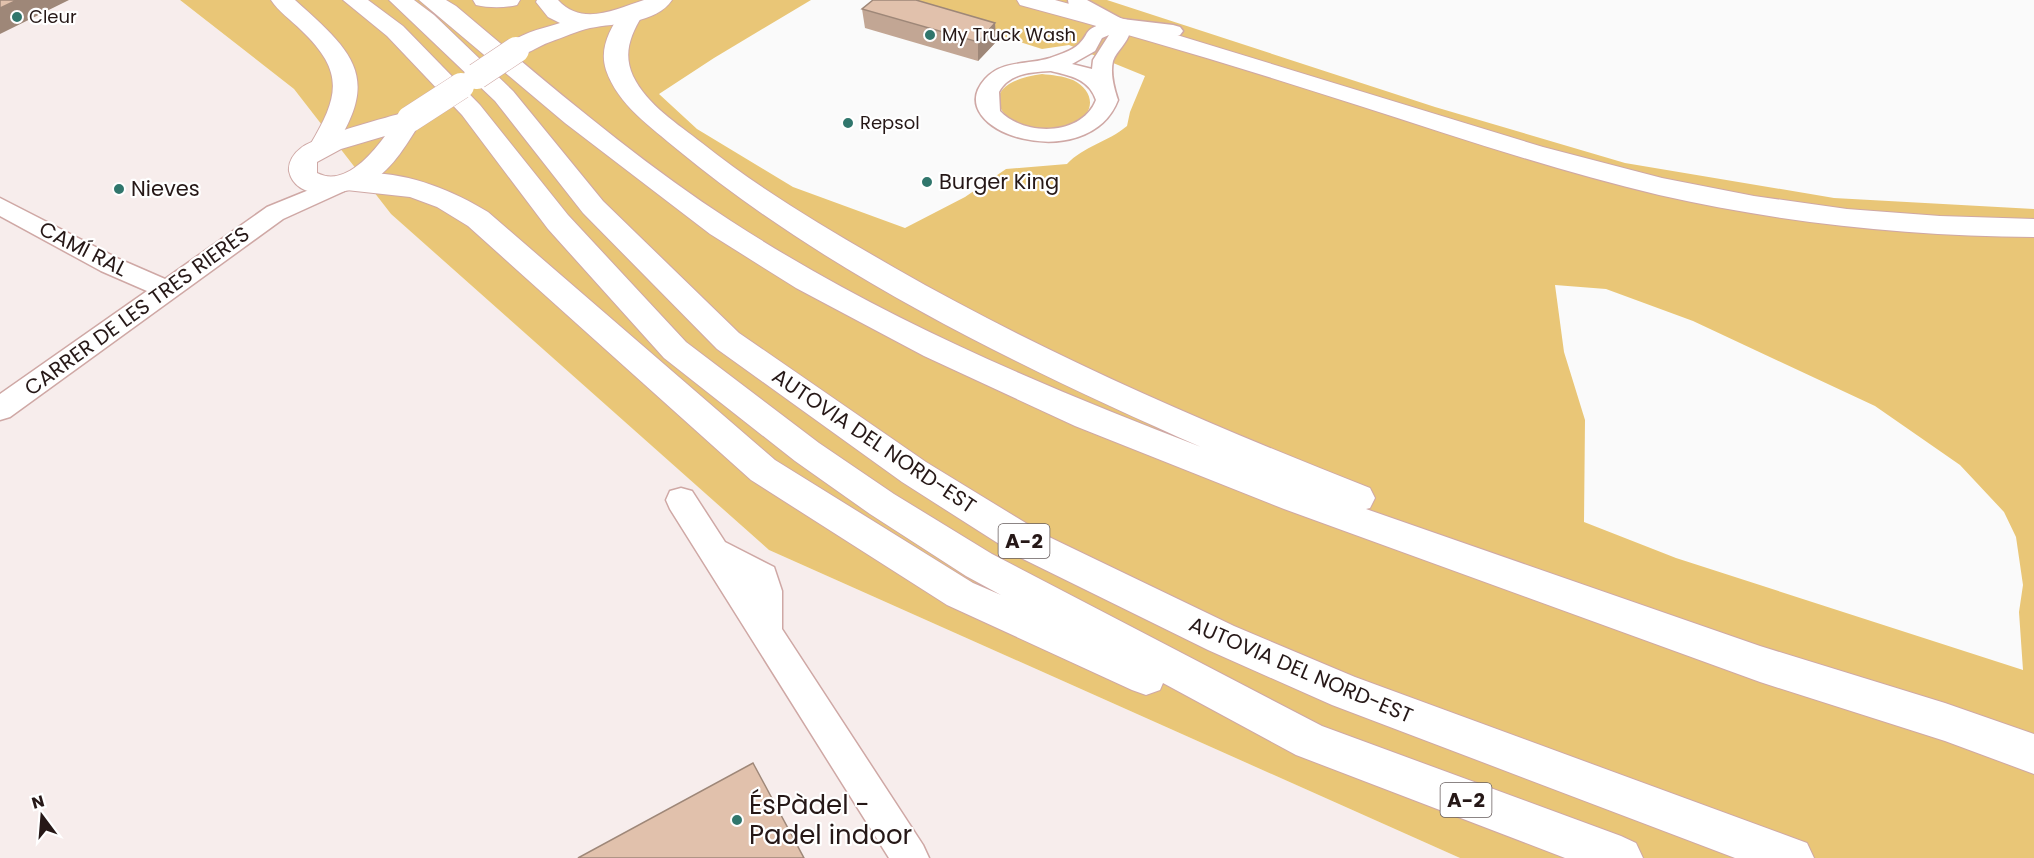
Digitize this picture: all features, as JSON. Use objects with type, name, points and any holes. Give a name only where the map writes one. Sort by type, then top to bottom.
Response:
[{"type":"main road","points":[[282,0],[309,24],[345,69],[348,92],[344,107],[323,145],[304,161],[303,175],[315,183],[386,182],[416,188],[455,203],[478,219],[763,470],[960,594],[1251,724],[1310,741]]},
{"type":"main road","name":"AUTOVIA DEL NORD-EST","points":[[354,0],[395,31],[471,110],[558,222],[675,351],[816,459],[979,565],[1310,741],[1621,858]]},
{"type":"main road","name":"AUTOVIA DEL NORD-EST","points":[[400,0],[426,20],[504,96],[594,207],[728,341],[914,472],[1034,547],[1221,638],[1346,692],[1792,858]]},
{"type":"main road","points":[[430,0],[448,11],[584,125],[720,227],[806,281],[935,348],[1087,417],[1296,499],[1760,664],[1945,722],[2034,754]]},
{"type":"main road","points":[[483,0],[509,0]]},
{"type":"main road","points":[[323,145],[410,119],[524,45],[590,21],[630,16],[661,0]]},
{"type":"main road","points":[[1028,0],[1074,5],[1346,88],[1405,112],[1594,170],[1746,204],[1910,225],[2034,228]]},
{"type":"main road","points":[[548,1],[551,8],[567,17],[590,21]]},
{"type":"main road","points":[[524,45],[548,1]]},
{"type":"main road","points":[[1074,5],[1117,33],[1167,34]]},
{"type":"main road","points":[[630,16],[616,40],[614,54],[621,76],[649,112],[711,164],[785,215],[900,285],[1010,344],[1120,398],[1313,480],[1564,578],[1842,677],[1945,722]]},
{"type":"main road","points":[[344,183],[371,171],[410,119]]},
{"type":"main road","points":[[356,136],[378,142],[383,156]]},
{"type":"street","points":[[1051,65],[1088,47],[1094,34],[1092,26],[1074,5]]},
{"type":"street","points":[[1094,34],[1117,33],[1103,60],[1102,86]]},
{"type":"street","points":[[1051,65],[1081,71],[1102,86],[1108,96],[1107,107],[1102,117],[1091,126],[1058,136],[1021,133],[994,118],[987,102],[988,91],[995,81],[1023,68],[1051,65]]},
{"type":"street","name":"CARRER DE LES TRES RIERES","points":[[275,213],[303,175]]},
{"type":"street","name":"CARRER DE LES TRES RIERES","points":[[0,409],[275,213],[344,183]]},
{"type":"street","name":"CAMÍ RAL","points":[[0,206],[110,265],[167,290]]},
{"type":"street","points":[[681,500],[910,858]]},
{"type":"shaded area","points":[[0,0],[180,0],[294,89],[391,214],[769,550],[1460,858],[0,858]]},
{"type":"shaded area","points":[[180,0],[811,0],[659,94],[697,129],[793,187],[905,228],[965,197],[1006,169],[1067,164],[1081,153],[1120,131],[1127,126],[1130,112],[1145,76],[1069,45],[1042,49],[886,0],[1107,0],[1435,107],[1625,163],[1834,198],[2034,209],[2034,858],[1460,858],[769,550],[391,214],[294,89]],"holes":[[[1555,285],[1606,289],[1693,321],[1875,406],[1960,465],[2004,512],[2016,537],[2023,585],[2019,612],[2023,670],[1676,558],[1584,522],[1585,420],[1564,352]]]},
{"type":"shaded area","points":[[1042,74],[1073,80],[1086,90],[1090,102],[1089,108],[1081,119],[1074,124],[1053,130],[1033,129],[1016,123],[1004,113],[999,102],[1002,91],[1016,81]]},
{"type":"building","points":[[0,0],[17,0],[0,8]]},
{"type":"building","points":[[873,0],[916,0],[995,23],[978,42],[862,9]]},
{"type":"building","name":"ÉsPàdel - Padel indoor","points":[[753,763],[804,858],[578,858]]},
{"type":"place","name":"Cleur","points":[[17,17]]},
{"type":"place","name":"My Truck Wash","points":[[930,35]]},
{"type":"place","name":"Repsol","points":[[848,123]]},
{"type":"place","name":"Burger King","points":[[927,182]]},
{"type":"place","name":"Nieves","points":[[119,189]]},
{"type":"place","name":"ÉsPàdel - Padel indoor","points":[[737,820]]}]
